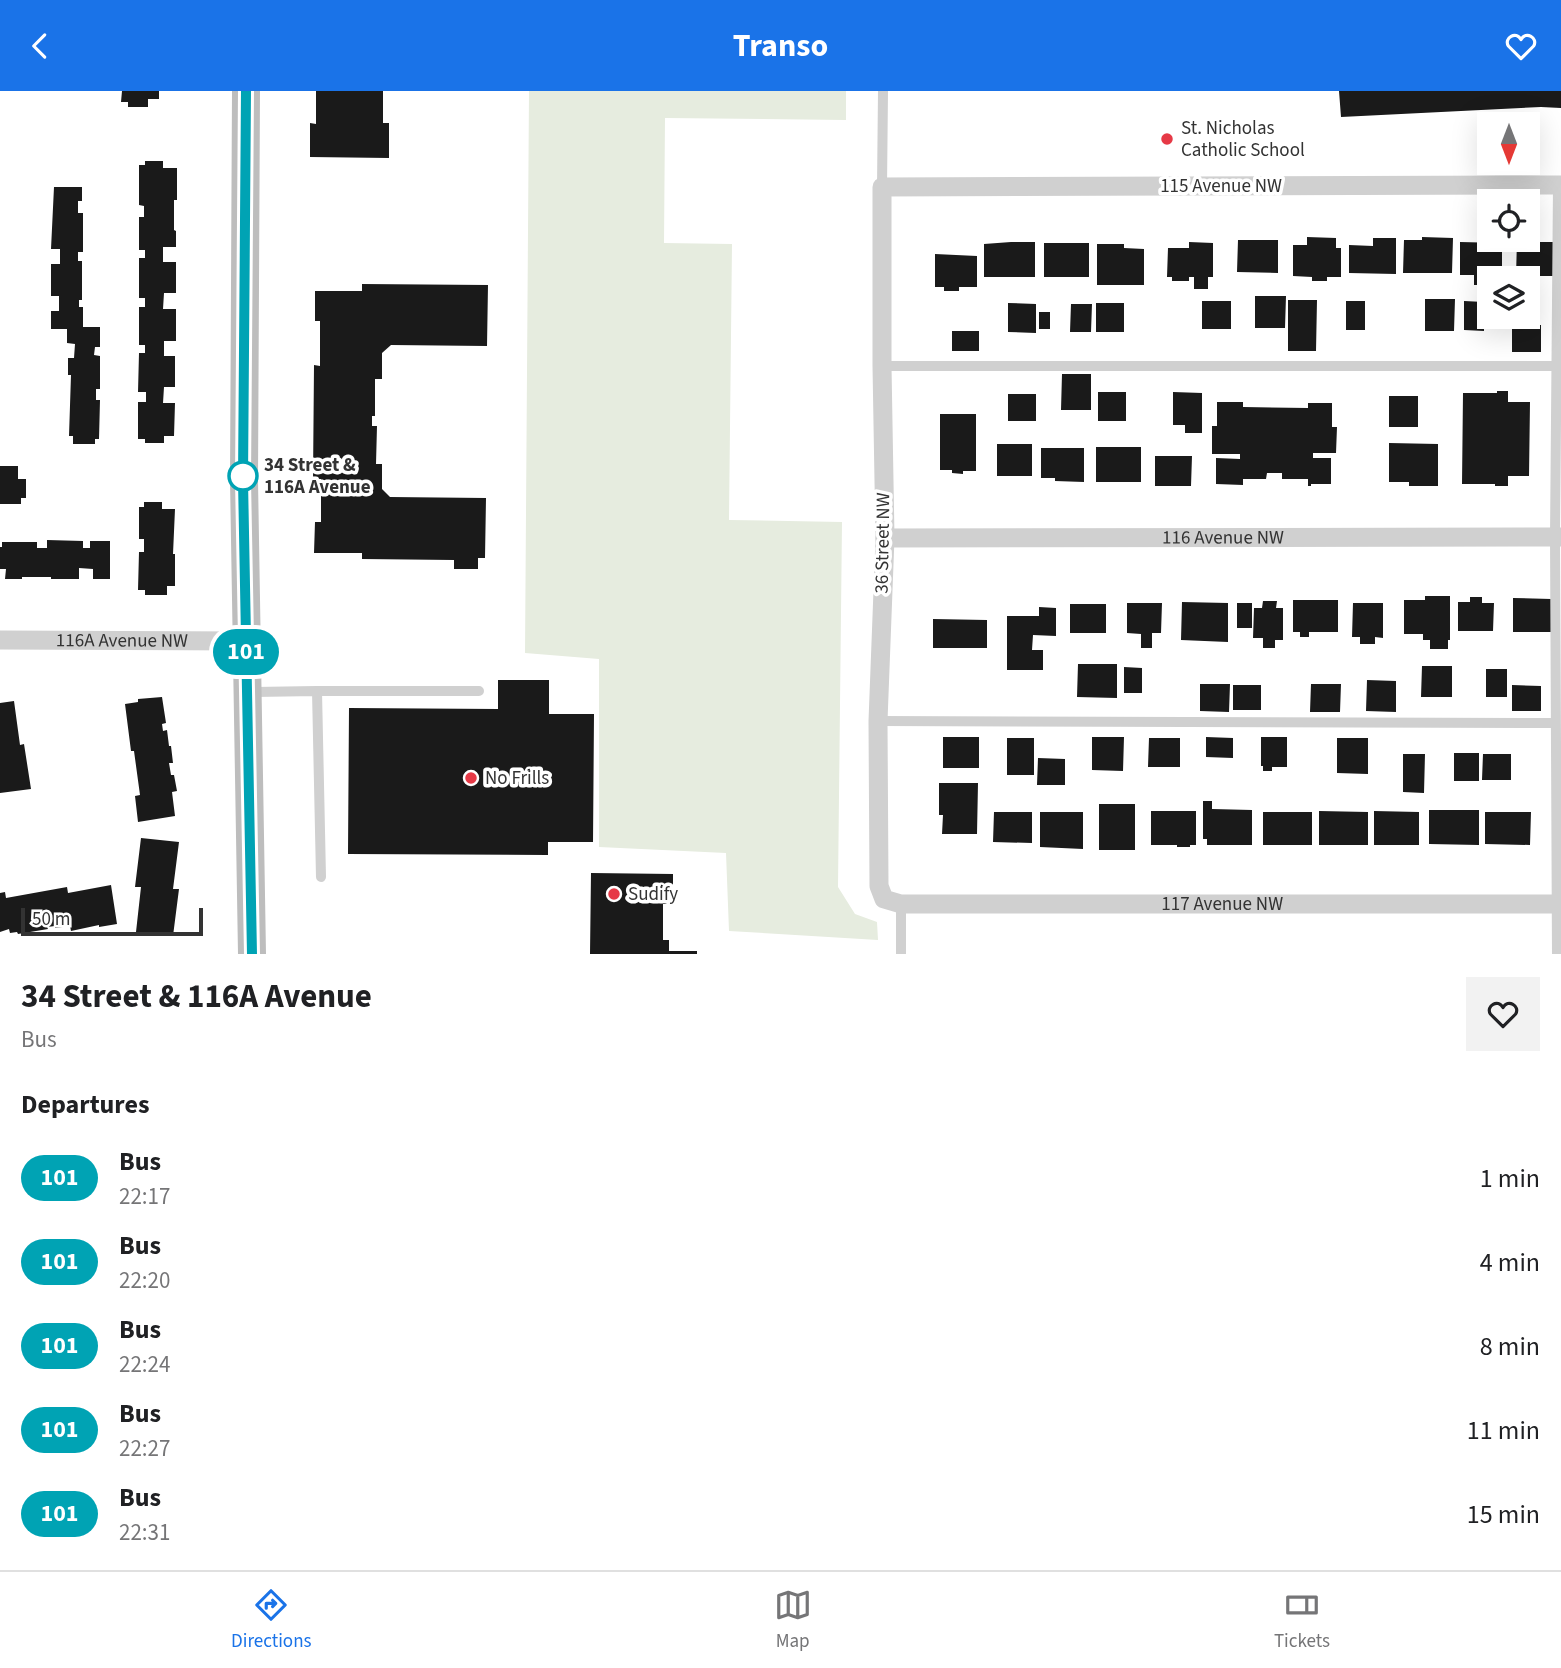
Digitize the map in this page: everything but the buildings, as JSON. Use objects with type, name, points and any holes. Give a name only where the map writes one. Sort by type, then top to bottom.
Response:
[{"type":"street","points":[[246,91],[243,480],[252,954]]},
{"type":"street","name":"115 Avenue NW","points":[[882,187],[1559,185]]},
{"type":"street","name":"36 Street NW","points":[[882,187],[884,538],[877,720],[879,886],[892,902]]},
{"type":"street","name":"116 Avenue NW","points":[[884,538],[1558,537]]},
{"type":"street","name":"116A Avenue NW","points":[[0,640],[246,641]]},
{"type":"street","name":"117 Avenue NW","points":[[892,902],[1559,904]]},
{"type":"lane","points":[[882,187],[883,91]]},
{"type":"lane","points":[[1557,954],[1559,904],[1555,723],[1559,185]]},
{"type":"lane","points":[[882,366],[1557,366]]},
{"type":"lane","points":[[317,691],[321,877]]},
{"type":"lane","points":[[247,692],[479,691]]},
{"type":"lane","points":[[877,720],[1555,723]]},
{"type":"lane","points":[[892,902],[901,954]]},
{"type":"shaded area","points":[[529,91],[846,91],[846,120],[665,118],[664,243],[732,244],[729,520],[842,522],[838,887],[855,914],[877,922],[878,940],[729,931],[726,853],[599,847],[599,659],[525,653]]},
{"type":"bus line","name":"101","points":[[246,91],[243,480],[252,954]]},
{"type":"place","name":"St. Nicholas Catholic School","points":[[1167,139]]},
{"type":"place","name":"34 Street & 116A Avenue","points":[[243,476]]},
{"type":"place","name":"No Frills","points":[[471,778]]},
{"type":"place","name":"Sudify","points":[[614,894]]}]
